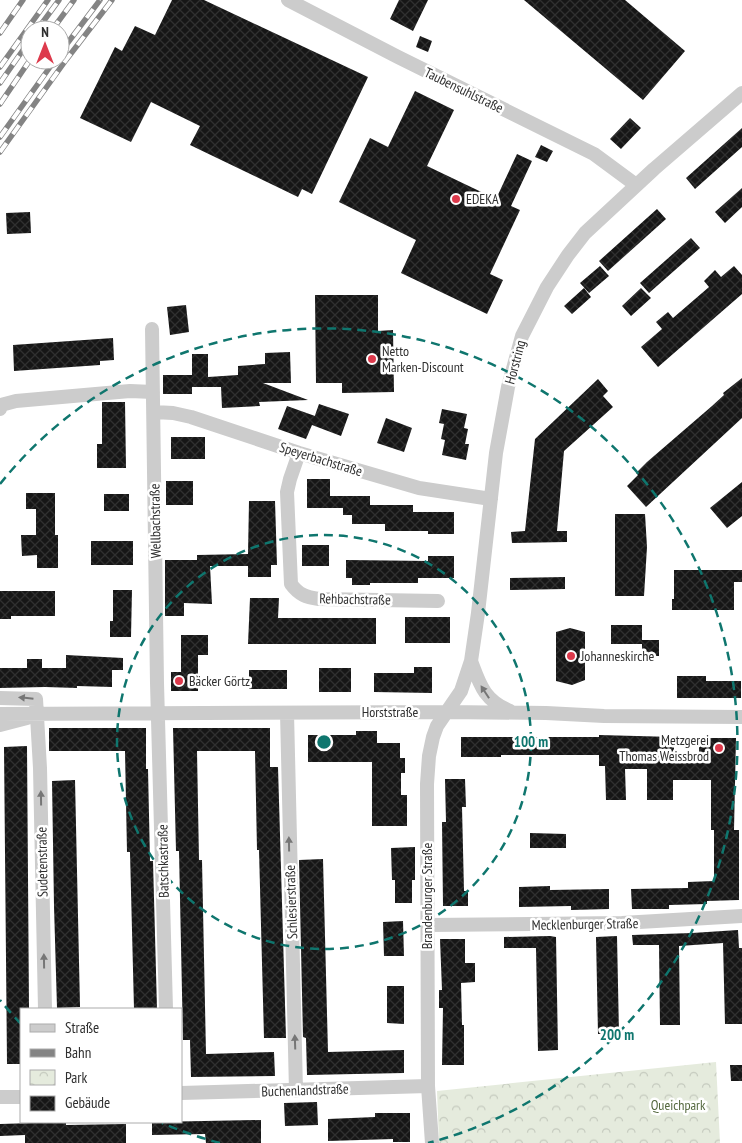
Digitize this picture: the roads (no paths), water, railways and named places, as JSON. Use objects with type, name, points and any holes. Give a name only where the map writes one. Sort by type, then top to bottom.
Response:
[{"type":"street","name":"Taubensuhlstraße","points":[[288,0],[594,154],[636,184]]},
{"type":"street","name":"Horstring","points":[[447,712],[461,691],[471,661],[496,454],[505,401],[522,336],[547,287],[575,245],[636,184],[742,93]]},
{"type":"street","name":"Wellbachstraße","points":[[152,330],[158,713]]},
{"type":"street","points":[[0,409],[1,405],[16,401],[130,391],[154,392]]},
{"type":"street","name":"Speyerbachstraße","points":[[154,412],[173,413],[191,417],[299,453],[419,488],[491,499]]},
{"type":"street","name":"Rehbachstraße","points":[[299,453],[287,492],[291,584],[296,591],[304,597],[319,599],[438,601]]},
{"type":"street","points":[[471,661],[482,689],[489,698],[498,706],[512,712]]},
{"type":"street","points":[[0,698],[36,699],[38,715]]},
{"type":"street","name":"Brandenburger Straße","points":[[432,1143],[428,1086],[427,784],[429,756],[435,730],[447,712]]},
{"type":"street","name":"Horststraße","points":[[0,714],[512,712],[604,716],[742,717]]},
{"type":"street","name":"Batschkastraße","points":[[158,713],[166,1008]]},
{"type":"street","name":"Schlesierstraße","points":[[287,713],[296,1091]]},
{"type":"street","name":"Horststraße","points":[[0,725],[38,715]]},
{"type":"street","name":"Sudetenstraße","points":[[38,715],[41,777],[45,1008]]},
{"type":"street","name":"Mecklenburger Straße","points":[[428,925],[615,924],[742,916]]},
{"type":"street","name":"Buchenlandstraße","points":[[182,1093],[428,1086]]},
{"type":"street","points":[[0,1098],[20,1097]]},
{"type":"railway","points":[[0,33],[23,0]]},
{"type":"railway","points":[[0,67],[48,0]]},
{"type":"railway","points":[[44,20],[59,0]]},
{"type":"railway","points":[[59,20],[74,0]]},
{"type":"railway","points":[[70,40],[100,0]]},
{"type":"railway","points":[[0,152],[112,0]]},
{"type":"railway","points":[[0,83],[20,54]]},
{"type":"railway","points":[[0,104],[23,70]]},
{"type":"railway","points":[[0,137],[48,70]]},
{"type":"place","name":"EDEKA","points":[[456,199]]},
{"type":"place","name":"Netto Marken-Discount","points":[[372,359]]},
{"type":"place","name":"Johanneskirche","points":[[571,656]]},
{"type":"place","name":"Bäcker Görtz","points":[[179,681]]},
{"type":"place","name":"Metzgerei Thomas Weissbrod","points":[[719,748]]},
{"type":"park label","name":"Queichpark","points":[[678,1105]]}]
